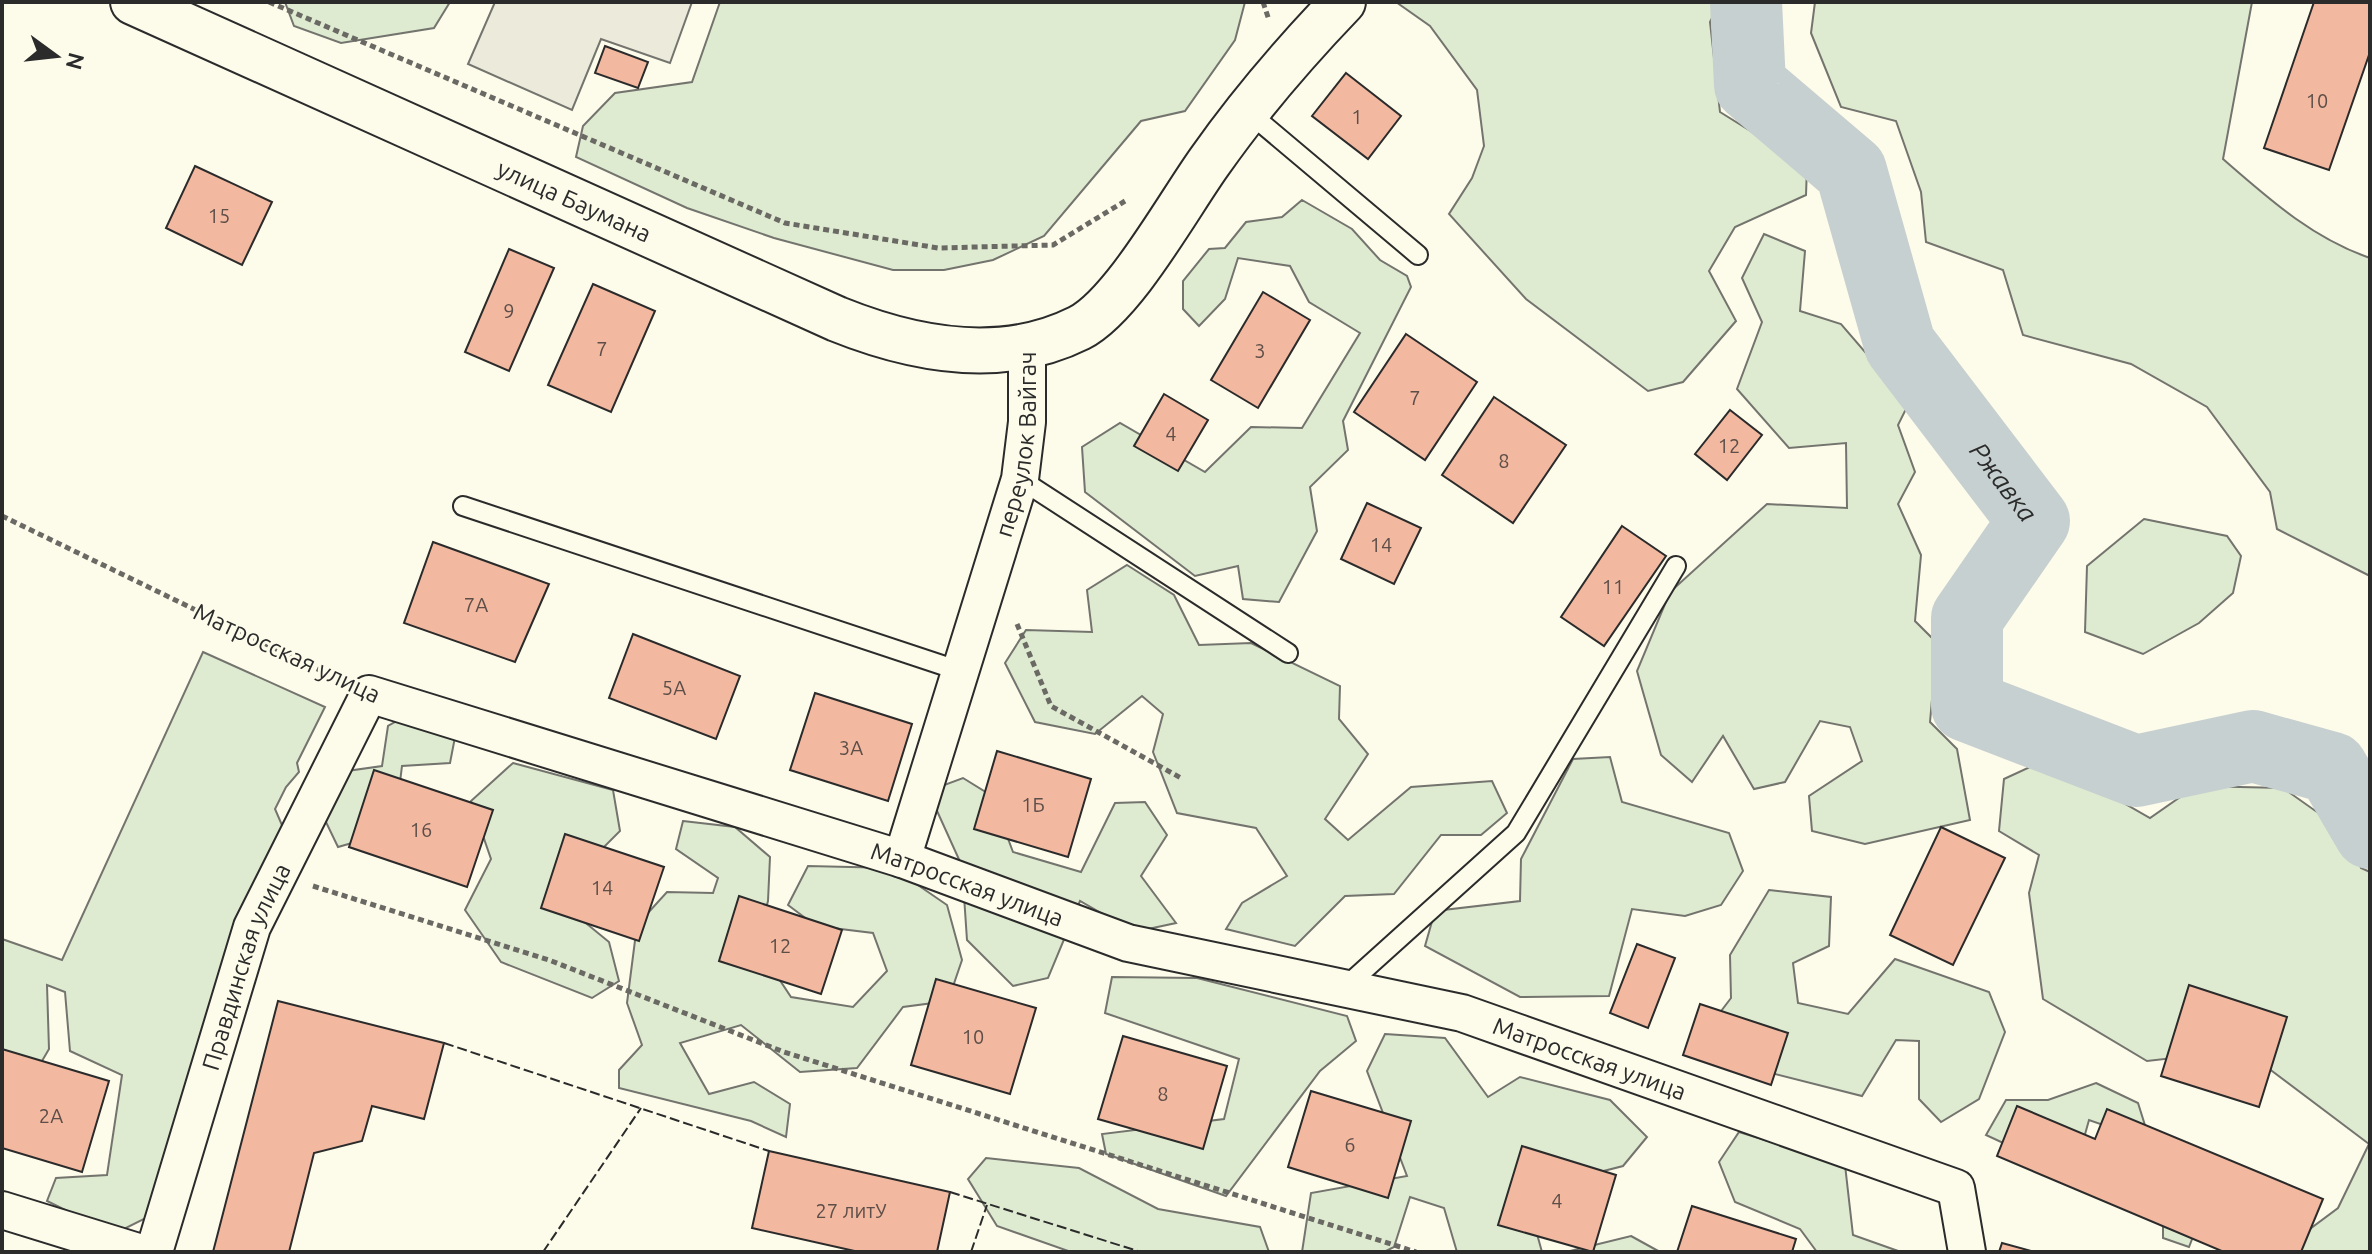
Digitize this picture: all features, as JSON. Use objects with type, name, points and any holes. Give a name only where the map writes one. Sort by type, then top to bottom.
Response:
[{"type":"street","name":"улица Баумана","points":[[133,2],[524,181],[866,331],[946,349],[985,352],[1027,345]]},
{"type":"street","name":"переулок Вайгач","points":[[902,859],[1020,479],[1027,422],[1027,345],[1081,327],[1117,294],[1281,66],[1343,2]]},
{"type":"street","name":"Матросская улица","points":[[369,694],[902,859],[1128,943],[1462,1013],[1956,1188],[1967,1252]]},
{"type":"street","name":"Правдинская улица","points":[[154,1252],[252,927],[369,694]]},
{"type":"street","points":[[2,1210],[138,1252]]},
{"type":"lane","points":[[1247,111],[1418,255]]},
{"type":"lane","points":[[1020,479],[1288,653]]},
{"type":"lane","points":[[463,506],[960,671]]},
{"type":"lane","points":[[1344,988],[1516,833],[1676,566]]},
{"type":"path","points":[[269,2],[785,223],[938,248],[1053,245],[1125,201]]},
{"type":"path","name":"Матросская улица","points":[[2,516],[369,694]]},
{"type":"path","points":[[993,568],[1051,706],[1181,778]]},
{"type":"path","points":[[278,875],[549,960],[784,1052],[1416,1252]]},
{"type":"green space","points":[[285,2],[450,2],[434,28],[341,43],[294,26]]},
{"type":"green space","points":[[720,2],[1245,2],[1235,40],[1185,111],[1141,121],[1044,236],[993,260],[944,270],[893,270],[774,238],[687,208],[576,157],[583,126],[615,93],[692,82]]},
{"type":"green space","points":[[1396,2],[1720,2],[1710,22],[1720,112],[1807,166],[1806,195],[1735,227],[1709,271],[1736,321],[1683,382],[1648,391],[1526,299],[1449,214],[1472,178],[1484,146],[1477,90],[1430,26]]},
{"type":"green space","points":[[1815,2],[2252,2],[2223,159],[2274,203],[2310,228],[2370,258],[2370,576],[2277,529],[2270,492],[2207,407],[2131,364],[2023,335],[2003,270],[1926,242],[1921,192],[1896,121],[1841,107],[1811,33]]},
{"type":"green space","points":[[1302,200],[1352,229],[1380,260],[1407,276],[1411,287],[1343,421],[1348,450],[1310,487],[1317,531],[1279,602],[1243,599],[1238,566],[1195,576],[1085,492],[1082,447],[1120,423],[1205,472],[1251,427],[1302,428],[1360,333],[1309,302],[1290,266],[1238,258],[1225,299],[1199,326],[1183,309],[1183,281],[1209,249],[1225,248],[1246,222],[1282,217]]},
{"type":"green space","points":[[1764,234],[1805,251],[1800,311],[1841,324],[1909,403],[1898,425],[1915,472],[1898,504],[1921,555],[1915,621],[1937,643],[1930,722],[1957,749],[1970,820],[1865,844],[1812,831],[1809,796],[1862,761],[1850,727],[1820,721],[1785,782],[1754,789],[1723,736],[1692,782],[1661,755],[1637,671],[1670,592],[1767,504],[1847,508],[1846,443],[1789,448],[1737,389],[1762,322],[1742,278]]},
{"type":"green space","points":[[2144,519],[2227,536],[2241,556],[2233,593],[2199,623],[2143,654],[2085,632],[2087,566]]},
{"type":"green space","points":[[1127,565],[1174,595],[1199,645],[1251,643],[1340,686],[1339,719],[1368,754],[1325,819],[1348,840],[1411,787],[1492,781],[1507,813],[1481,835],[1441,835],[1394,894],[1345,896],[1295,946],[1226,929],[1242,903],[1287,876],[1256,828],[1177,813],[1153,752],[1163,714],[1142,696],[1095,734],[1035,722],[1005,663],[1026,630],[1092,632],[1087,590]]},
{"type":"green space","points":[[203,652],[325,707],[297,763],[299,772],[286,787],[275,809],[288,839],[215,1032],[182,1095],[191,1156],[158,1212],[114,1234],[47,1201],[56,1178],[107,1175],[122,1075],[70,1051],[65,992],[47,985],[49,1049],[21,1097],[2,1103],[2,939],[62,960]]},
{"type":"green space","points":[[411,713],[456,732],[450,763],[402,766],[394,831],[338,847],[324,818],[340,772],[382,766],[388,726]]},
{"type":"green space","points":[[1610,757],[1622,802],[1729,833],[1743,871],[1721,905],[1685,916],[1632,909],[1609,996],[1520,997],[1425,946],[1435,911],[1520,901],[1521,859],[1573,759]]},
{"type":"green space","points":[[2047,759],[2150,818],[2196,786],[2283,788],[2351,836],[2361,868],[2370,872],[2370,1252],[2279,1252],[2338,1208],[2369,1144],[2244,1050],[2147,1061],[2043,999],[2029,893],[2039,855],[1999,831],[2004,779]]},
{"type":"green space","points":[[513,763],[613,790],[620,831],[554,897],[609,942],[619,981],[592,998],[501,962],[465,910],[491,859],[471,801]]},
{"type":"green space","points":[[963,778],[992,796],[1013,852],[1081,872],[1115,803],[1145,802],[1167,835],[1141,876],[1176,923],[1134,932],[1080,901],[1048,978],[1013,986],[967,940],[962,866],[928,791]]},
{"type":"green space","points":[[683,821],[735,827],[770,857],[768,901],[756,944],[791,997],[853,1007],[887,971],[873,933],[816,926],[788,905],[808,866],[893,868],[947,905],[962,960],[948,1001],[903,1007],[857,1068],[800,1072],[741,1025],[680,1043],[709,1094],[754,1082],[790,1104],[786,1137],[751,1121],[619,1088],[619,1070],[642,1045],[627,1003],[637,925],[667,892],[713,893],[718,878],[676,849]]},
{"type":"green space","points":[[1769,890],[1831,897],[1829,946],[1793,963],[1798,1003],[1848,1014],[1895,959],[1989,992],[2005,1032],[1979,1099],[1941,1122],[1919,1099],[1919,1041],[1896,1040],[1862,1096],[1732,1063],[1706,1031],[1731,998],[1730,955]]},
{"type":"green space","points":[[1112,977],[1197,978],[1347,1016],[1356,1041],[1320,1071],[1226,1196],[1106,1154],[1102,1134],[1224,1119],[1239,1059],[1105,1013]]},
{"type":"green space","points":[[1385,1034],[1445,1038],[1488,1097],[1520,1077],[1610,1100],[1647,1137],[1623,1166],[1525,1191],[1542,1252],[1457,1252],[1444,1208],[1410,1197],[1394,1247],[1384,1252],[1302,1252],[1311,1193],[1407,1176],[1367,1071]]},
{"type":"green space","points":[[2096,1083],[2138,1103],[2149,1138],[2208,1198],[2189,1247],[2163,1238],[2163,1188],[2118,1130],[2089,1120],[2077,1163],[2014,1148],[1986,1135],[2006,1100],[2048,1100]]},
{"type":"green space","points":[[1739,1132],[1845,1165],[1853,1235],[1901,1252],[1817,1252],[1800,1229],[1735,1202],[1719,1162]]},
{"type":"green space","points":[[986,1158],[1079,1168],[1158,1209],[1260,1227],[1269,1252],[1071,1252],[997,1226],[968,1179]]},
{"type":"green space","points":[[1631,1236],[1660,1252],[1566,1252]]},
{"type":"shaded area","points":[[495,2],[692,2],[670,63],[601,39],[572,110],[468,64]]},
{"type":"building","points":[[2314,2],[2370,2],[2370,52],[2329,170],[2264,148]]},
{"type":"building","points":[[605,46],[648,62],[638,88],[595,73]]},
{"type":"building","points":[[1346,73],[1401,116],[1368,159],[1312,116]]},
{"type":"building","points":[[195,166],[272,202],[242,265],[166,228]]},
{"type":"building","points":[[509,249],[554,268],[509,371],[465,352]]},
{"type":"building","points":[[593,284],[655,311],[611,412],[548,385]]},
{"type":"building","points":[[1263,292],[1310,320],[1258,408],[1211,380]]},
{"type":"building","points":[[1406,334],[1477,382],[1425,460],[1354,412]]},
{"type":"building","points":[[1164,394],[1208,420],[1178,471],[1134,446]]},
{"type":"building","points":[[1494,397],[1566,445],[1513,523],[1442,475]]},
{"type":"building","points":[[1730,410],[1762,435],[1727,480],[1695,454]]},
{"type":"building","points":[[1367,503],[1421,528],[1394,584],[1341,559]]},
{"type":"building","points":[[1622,526],[1666,556],[1604,646],[1561,617]]},
{"type":"building","points":[[433,542],[549,584],[515,662],[404,623]]},
{"type":"building","points":[[633,634],[740,676],[716,739],[609,698]]},
{"type":"building","points":[[815,693],[912,724],[888,801],[790,770]]},
{"type":"building","points":[[997,751],[1091,779],[1068,857],[974,829]]},
{"type":"building","points":[[374,770],[493,810],[467,887],[349,847]]},
{"type":"building","points":[[1941,827],[2005,858],[1953,965],[1890,935]]},
{"type":"building","points":[[565,834],[664,867],[639,941],[541,908]]},
{"type":"building","points":[[739,896],[842,930],[821,994],[719,961]]},
{"type":"building","points":[[1637,944],[1675,958],[1648,1028],[1610,1013]]},
{"type":"building","points":[[936,979],[1036,1008],[1010,1094],[911,1065]]},
{"type":"building","points":[[2189,985],[2287,1017],[2259,1107],[2161,1076]]},
{"type":"building","points":[[278,1001],[444,1043],[424,1119],[372,1106],[362,1141],[314,1153],[289,1252],[213,1252]]},
{"type":"building","points":[[1700,1004],[1788,1033],[1771,1085],[1683,1055]]},
{"type":"building","points":[[1123,1036],[1227,1066],[1203,1149],[1098,1119]]},
{"type":"building","points":[[2,1049],[109,1081],[82,1172],[2,1148]]},
{"type":"building","points":[[1311,1091],[1411,1121],[1388,1198],[1288,1167]]},
{"type":"building","points":[[2017,1106],[2095,1139],[2107,1109],[2323,1199],[2301,1252],[2224,1252],[1997,1156]]},
{"type":"building","points":[[1522,1146],[1616,1175],[1593,1252],[1498,1225]]},
{"type":"building","points":[[769,1151],[950,1192],[937,1252],[859,1252],[752,1228]]},
{"type":"building","points":[[1692,1206],[1796,1239],[1792,1252],[1677,1252]]},
{"type":"building","points":[[2002,1243],[2035,1252],[1999,1252]]},
{"type":"waterway","name":"Ржавка","points":[[1746,2],[1750,85],[1851,171],[1900,345],[2034,521],[1967,618],[1967,706],[2136,771],[2253,746],[2332,768],[2370,833]]},
{"type":"fence","points":[[444,1043],[769,1151]]},
{"type":"fence","points":[[543,1252],[641,1108]]},
{"type":"fence","points":[[950,1192],[1141,1252]]},
{"type":"fence","points":[[971,1252],[987,1205]]}]
